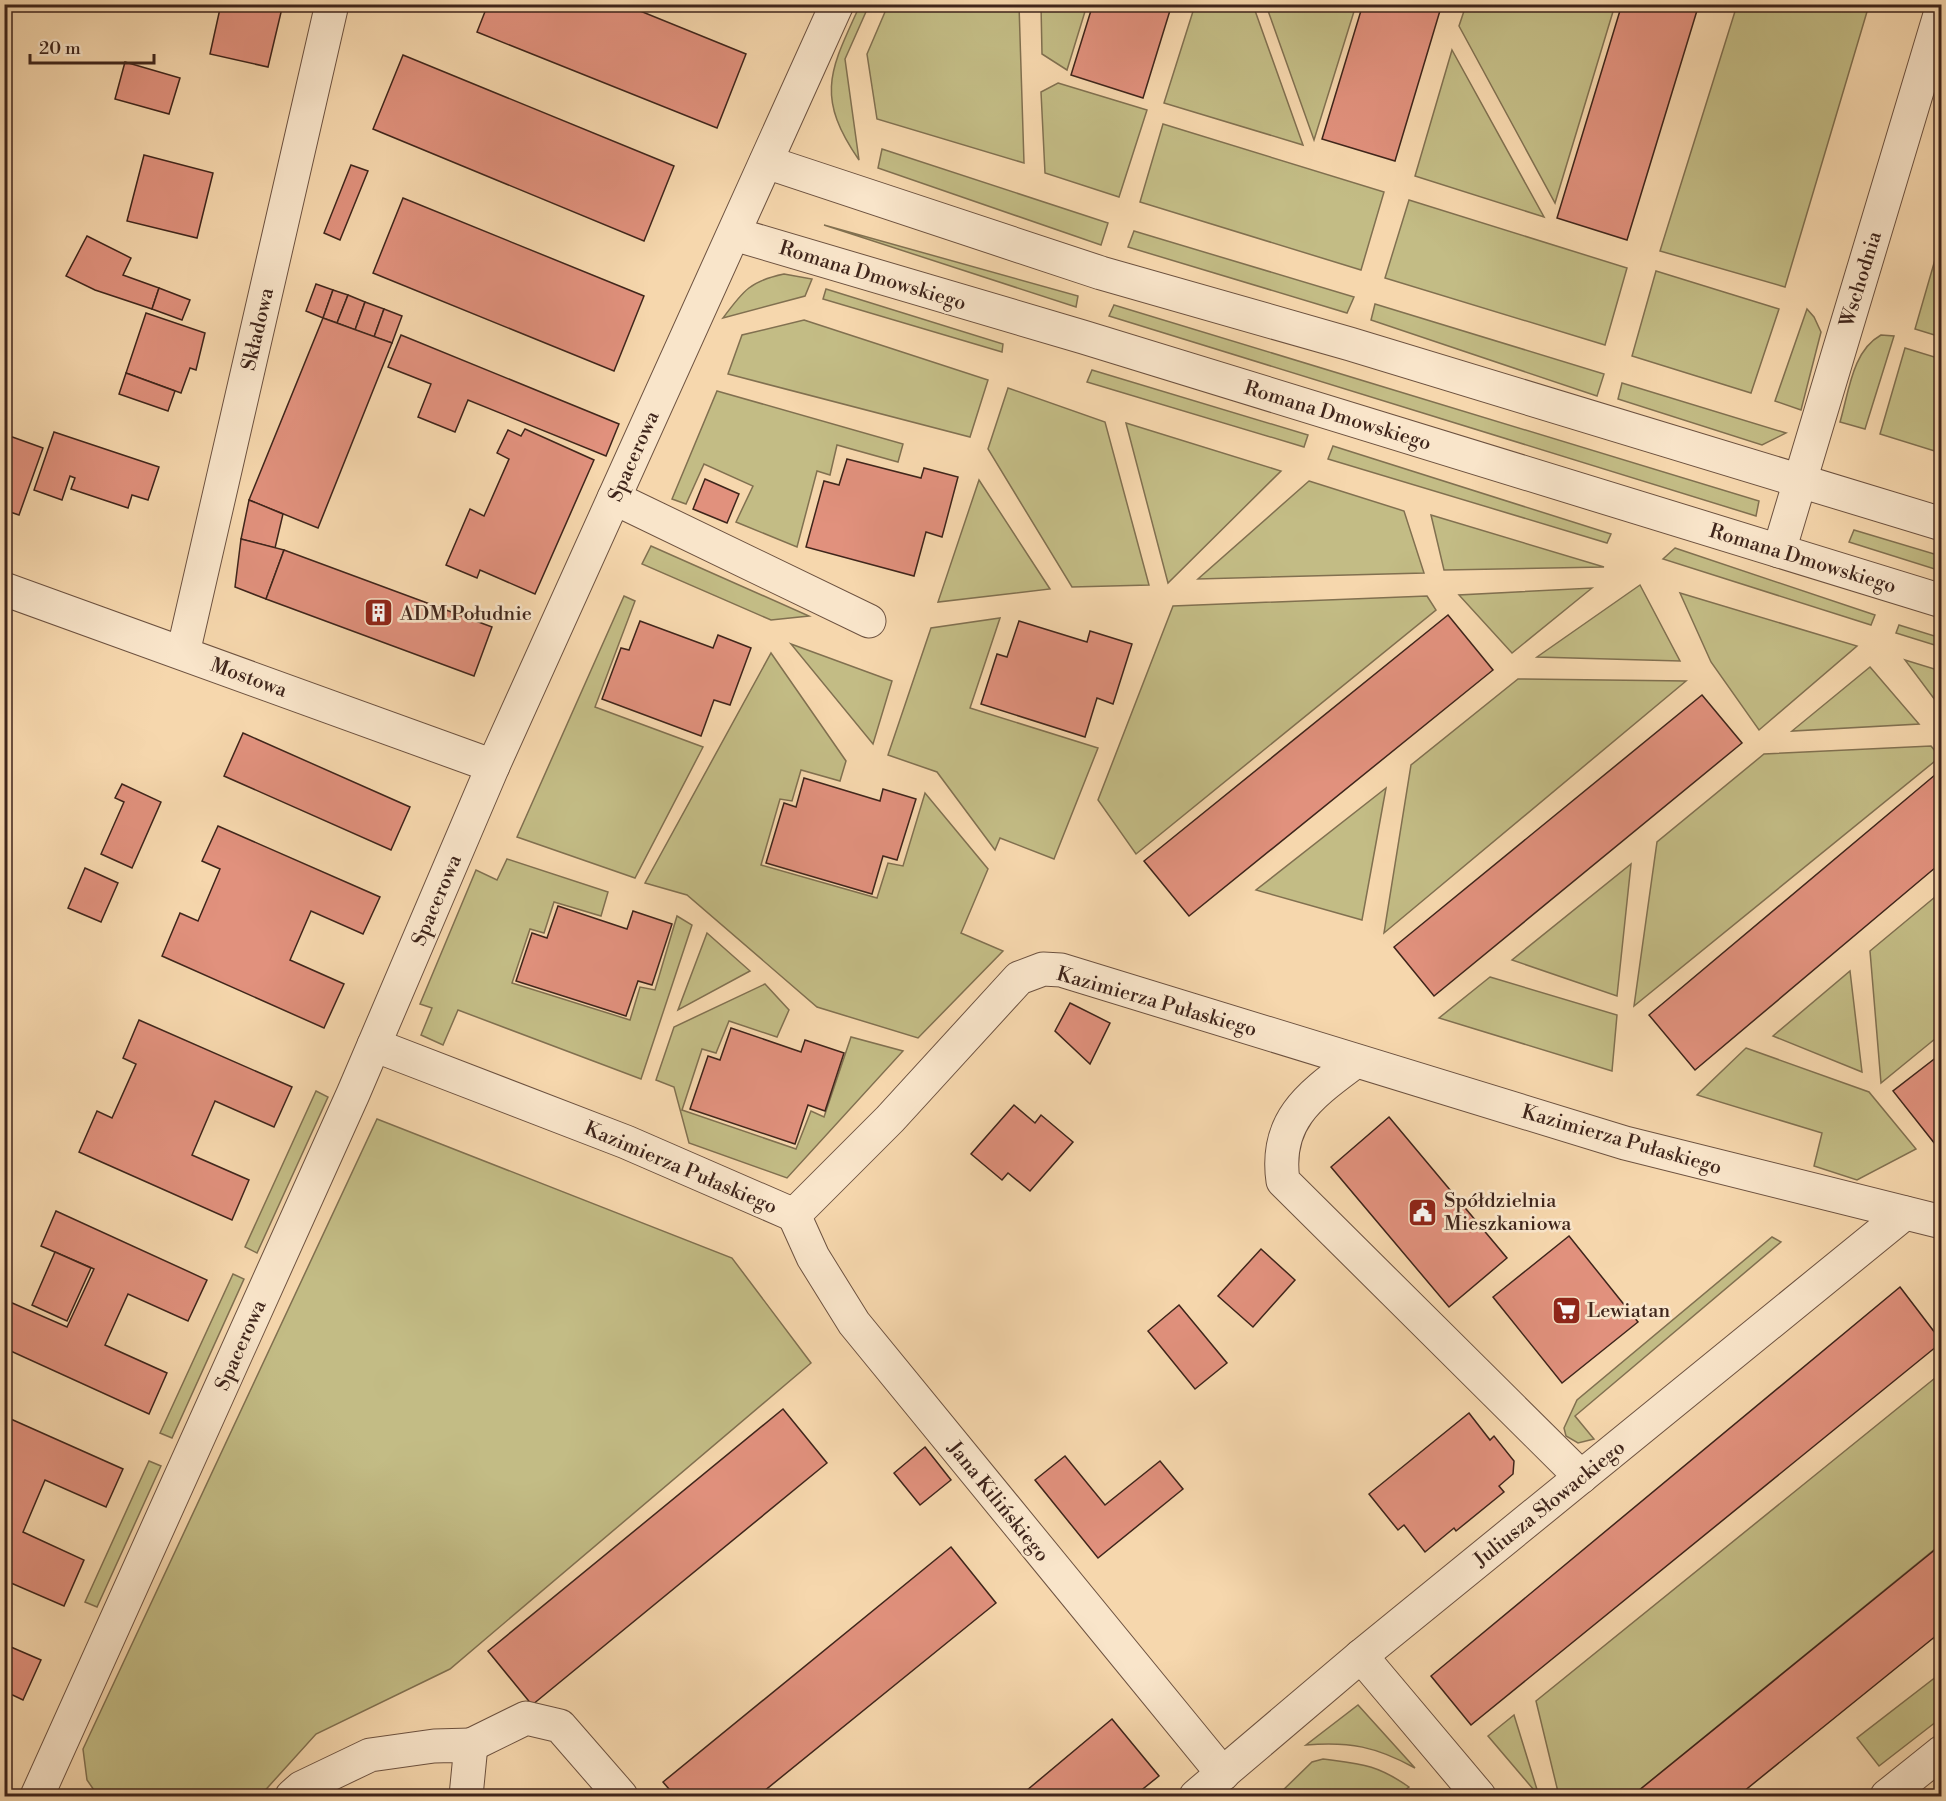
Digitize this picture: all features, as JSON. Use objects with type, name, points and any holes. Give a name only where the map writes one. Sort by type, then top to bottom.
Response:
[{"type":"street","name":"Składowa","points":[[183,652],[332,4]]},
{"type":"street","name":"Spacerowa","points":[[49,1790],[374,1045],[493,766],[837,4]]},
{"type":"street","name":"Wschodnia","points":[[1779,551],[1941,8]]},
{"type":"street","points":[[766,162],[1101,273],[1350,344],[1801,479],[1941,524]]},
{"type":"street","name":"Romana Dmowskiego","points":[[734,234],[1941,601]]},
{"type":"street","points":[[614,498],[869,621]]},
{"type":"street","name":"Mostowa","points":[[4,590],[183,652],[493,766]]},
{"type":"street","name":"Kazimierza Pułaskiego","points":[[374,1045],[626,1142],[795,1215],[890,1119],[1019,978],[1043,969],[1061,970],[1625,1143],[1941,1222]]},
{"type":"street","points":[[1356,1060],[1311,1094],[1297,1112],[1280,1161],[1283,1181],[1581,1477]]},
{"type":"street","name":"Juliusza Słowackiego","points":[[1196,1797],[1361,1656],[1905,1213]]},
{"type":"street","name":"Jana Kilińskiego","points":[[795,1215],[813,1257],[854,1323],[1222,1774]]},
{"type":"street","points":[[1361,1656],[1479,1797]]},
{"type":"street","points":[[291,1797],[301,1788],[370,1755],[434,1746],[471,1745],[526,1718],[560,1725],[621,1797]]},
{"type":"street","points":[[466,1797],[471,1745]]},
{"type":"street","points":[[1887,1797],[1936,1768]]},
{"type":"shaded area","points":[[860,5],[869,5],[845,59],[859,160],[836,117],[832,99],[832,82],[841,47]]},
{"type":"shaded area","points":[[888,5],[1019,5],[1024,163],[877,119],[867,54]]},
{"type":"shaded area","points":[[1041,5],[1087,5],[1067,70],[1042,54]]},
{"type":"shaded area","points":[[1195,5],[1253,5],[1303,145],[1164,103]]},
{"type":"shaded area","points":[[1266,5],[1356,5],[1314,140]]},
{"type":"shaded area","points":[[1466,5],[1615,5],[1555,203],[1459,26]]},
{"type":"shaded area","points":[[1737,5],[1869,5],[1785,287],[1660,251]]},
{"type":"shaded area","points":[[1452,50],[1544,217],[1415,176]]},
{"type":"shaded area","points":[[1058,83],[1147,110],[1119,197],[1045,173],[1041,92]]},
{"type":"shaded area","points":[[1163,124],[1384,192],[1361,270],[1140,202]]},
{"type":"shaded area","points":[[882,149],[1108,223],[1101,245],[878,168]]},
{"type":"shaded area","points":[[1409,200],[1627,268],[1605,345],[1385,278]]},
{"type":"shaded area","points":[[824,225],[1078,296],[1076,307]]},
{"type":"shaded area","points":[[1134,231],[1354,297],[1347,313],[1128,247]]},
{"type":"shaded area","points":[[1941,239],[1942,337],[1915,329]]},
{"type":"shaded area","points":[[1656,271],[1779,309],[1751,393],[1632,356]]},
{"type":"shaded area","points":[[784,274],[812,279],[805,296],[723,318],[748,288],[763,280]]},
{"type":"shaded area","points":[[826,289],[1003,344],[1002,352],[823,299]]},
{"type":"shaded area","points":[[1375,304],[1604,374],[1597,396],[1371,320]]},
{"type":"shaded area","points":[[1114,305],[1759,501],[1756,516],[1109,316]]},
{"type":"shaded area","points":[[1807,309],[1814,317],[1821,332],[1801,410],[1775,401]]},
{"type":"shaded area","points":[[804,320],[988,380],[970,437],[728,374],[742,335]]},
{"type":"shaded area","points":[[1881,335],[1894,336],[1865,429],[1840,422],[1858,362],[1871,342]]},
{"type":"shaded area","points":[[1905,348],[1941,359],[1941,453],[1880,434]]},
{"type":"shaded area","points":[[1092,370],[1308,435],[1304,447],[1087,382]]},
{"type":"shaded area","points":[[1622,383],[1786,433],[1762,445],[1618,399]]},
{"type":"shaded area","points":[[1008,388],[1105,422],[1149,585],[1072,587],[988,449]]},
{"type":"shaded area","points":[[717,391],[903,444],[898,462],[837,445],[830,475],[817,471],[797,547],[736,522],[753,486],[704,464],[686,504],[672,499]]},
{"type":"shaded area","points":[[1126,423],[1281,471],[1168,583]]},
{"type":"shaded area","points":[[1333,446],[1611,534],[1607,543],[1328,459]]},
{"type":"shaded area","points":[[979,480],[1050,589],[938,602]]},
{"type":"shaded area","points":[[1309,481],[1404,511],[1424,573],[1198,579]]},
{"type":"shaded area","points":[[1431,515],[1604,567],[1444,570]]},
{"type":"shaded area","points":[[1854,530],[1941,556],[1941,571],[1849,542]]},
{"type":"shaded area","points":[[651,546],[809,616],[771,620],[642,564]]},
{"type":"shaded area","points":[[1675,548],[1875,615],[1871,625],[1663,559]]},
{"type":"shaded area","points":[[1640,585],[1680,661],[1537,657]]},
{"type":"shaded area","points":[[1592,588],[1512,653],[1459,595]]},
{"type":"shaded area","points":[[1680,593],[1857,646],[1759,730],[1711,662]]},
{"type":"shaded area","points":[[624,596],[635,601],[595,707],[703,747],[635,878],[517,837]]},
{"type":"shaded area","points":[[1427,596],[1436,610],[1136,854],[1098,800],[1173,606]]},
{"type":"shaded area","points":[[1000,618],[970,708],[1098,748],[1054,859],[1000,838],[995,850],[937,772],[888,755],[931,628]]},
{"type":"shaded area","points":[[1899,625],[1941,638],[1941,647],[1896,633]]},
{"type":"shaded area","points":[[791,644],[892,681],[873,744]]},
{"type":"shaded area","points":[[771,653],[846,761],[840,781],[801,770],[792,801],[780,799],[761,865],[877,898],[888,863],[903,866],[925,793],[988,869],[961,933],[1003,951],[918,1038],[817,1007],[687,895],[645,883]]},
{"type":"shaded area","points":[[1905,660],[1941,671],[1941,708]]},
{"type":"shaded area","points":[[1870,667],[1919,724],[1792,731]]},
{"type":"shaded area","points":[[1518,679],[1686,681],[1384,933],[1411,765]]},
{"type":"shaded area","points":[[1931,746],[1940,757],[1634,1006],[1657,842],[1764,754]]},
{"type":"shaded area","points":[[1386,788],[1362,920],[1256,890]]},
{"type":"shaded area","points":[[507,859],[608,892],[601,916],[554,902],[544,933],[530,929],[512,983],[630,1020],[640,987],[655,990],[677,916],[692,925],[641,1079],[458,1010],[443,1045],[421,1035],[432,1008],[420,1004],[476,870],[497,880]]},
{"type":"shaded area","points":[[1631,864],[1617,996],[1512,960]]},
{"type":"shaded area","points":[[1941,892],[1941,1034],[1881,1083],[1870,951]]},
{"type":"shaded area","points":[[707,933],[750,971],[678,1010]]},
{"type":"shaded area","points":[[1850,971],[1862,1072],[1773,1036]]},
{"type":"shaded area","points":[[1490,977],[1617,1015],[1612,1071],[1439,1018]]},
{"type":"shaded area","points":[[765,984],[789,1010],[777,1037],[729,1021],[716,1053],[702,1049],[682,1110],[796,1149],[811,1111],[824,1117],[851,1037],[903,1051],[787,1178],[689,1143],[674,1087],[656,1080],[674,1027]]},
{"type":"shaded area","points":[[1746,1048],[1869,1092],[1916,1149],[1857,1180],[1814,1166],[1822,1133],[1697,1095]]},
{"type":"shaded area","points":[[316,1091],[328,1097],[257,1253],[245,1247]]},
{"type":"shaded area","points":[[377,1119],[732,1258],[811,1363],[450,1669],[316,1734],[260,1796],[98,1796],[87,1780],[83,1749]]},
{"type":"shaded area","points":[[1772,1237],[1781,1242],[1575,1416],[1594,1439],[1578,1443],[1566,1436],[1564,1428],[1577,1400]]},
{"type":"shaded area","points":[[233,1274],[244,1279],[172,1438],[160,1433]]},
{"type":"shaded area","points":[[1940,1374],[1941,1544],[1632,1796],[1559,1796],[1536,1701]]},
{"type":"shaded area","points":[[149,1461],[161,1466],[97,1607],[85,1602]]},
{"type":"shaded area","points":[[1941,1673],[1941,1718],[1879,1766],[1857,1738]]},
{"type":"shaded area","points":[[1358,1705],[1415,1768],[1388,1755],[1362,1747],[1336,1744],[1306,1745]]},
{"type":"shaded area","points":[[1514,1715],[1539,1796],[1488,1736]]},
{"type":"shaded area","points":[[1323,1759],[1368,1766],[1409,1787],[1397,1796],[1277,1796],[1312,1762]]},
{"type":"building","points":[[221,4],[283,4],[268,67],[210,54]]},
{"type":"building","points":[[488,4],[623,4],[746,54],[717,128],[477,32]]},
{"type":"building","points":[[1093,4],[1172,4],[1143,98],[1071,75]]},
{"type":"building","points":[[1363,4],[1442,4],[1395,161],[1322,139]]},
{"type":"building","points":[[1622,4],[1699,4],[1627,240],[1557,218]]},
{"type":"building","points":[[403,55],[674,166],[644,241],[373,129]]},
{"type":"building","points":[[125,62],[180,78],[169,114],[115,99]]},
{"type":"building","points":[[144,155],[213,173],[197,238],[127,221]]},
{"type":"building","points":[[351,165],[368,171],[340,240],[324,233]]},
{"type":"building","points":[[403,198],[644,296],[614,371],[373,273]]},
{"type":"building","points":[[87,236],[131,258],[123,275],[159,288],[152,309],[95,290],[66,276]]},
{"type":"building","points":[[316,284],[333,290],[323,318],[306,311]]},
{"type":"building","points":[[159,288],[190,300],[182,320],[152,309]]},
{"type":"building","points":[[333,290],[348,295],[337,323],[323,318]]},
{"type":"building","points":[[348,295],[365,302],[355,330],[337,323]]},
{"type":"building","points":[[365,302],[384,309],[374,337],[355,330]]},
{"type":"building","points":[[384,309],[402,316],[392,343],[374,337]]},
{"type":"building","points":[[146,313],[205,333],[196,370],[190,368],[181,393],[126,373]]},
{"type":"building","points":[[323,318],[392,343],[318,528],[249,500]]},
{"type":"building","points":[[401,335],[619,424],[606,456],[468,400],[455,432],[418,417],[431,384],[388,367]]},
{"type":"building","points":[[126,373],[175,391],[168,411],[119,394]]},
{"type":"building","points":[[525,429],[594,460],[535,594],[480,570],[477,578],[446,565],[470,509],[484,516],[509,459],[497,453],[508,430],[521,436]]},
{"type":"building","points":[[54,432],[159,467],[148,500],[132,495],[128,508],[71,489],[75,478],[70,476],[62,500],[34,490]]},
{"type":"building","points":[[4,434],[43,448],[19,515],[4,510]]},
{"type":"building","points":[[847,459],[921,478],[924,468],[958,477],[942,537],[926,532],[914,576],[806,547],[824,481],[839,485]]},
{"type":"building","points":[[705,479],[739,494],[727,523],[693,509]]},
{"type":"building","points":[[249,500],[283,514],[275,548],[241,539]]},
{"type":"building","points":[[241,539],[284,550],[266,599],[235,587]]},
{"type":"building","name":"ADM Południe","points":[[284,550],[492,627],[474,676],[266,599]]},
{"type":"building","points":[[1448,615],[1493,670],[1189,916],[1144,861]]},
{"type":"building","points":[[640,621],[713,648],[718,635],[751,648],[730,705],[714,700],[701,736],[602,699],[621,648],[629,650]]},
{"type":"building","points":[[1019,621],[1087,642],[1090,631],[1132,644],[1113,704],[1097,698],[1085,737],[981,704],[997,654],[1007,657]]},
{"type":"building","points":[[1702,695],[1742,743],[1434,996],[1394,947]]},
{"type":"building","points":[[243,733],[410,807],[391,850],[224,776]]},
{"type":"building","points":[[1942,769],[1942,862],[1695,1070],[1649,1015]]},
{"type":"building","points":[[804,778],[880,801],[883,789],[916,799],[897,860],[883,856],[872,894],[766,863],[784,803],[796,807]]},
{"type":"building","points":[[122,784],[161,802],[132,868],[101,854],[124,802],[115,798]]},
{"type":"building","points":[[218,826],[380,897],[363,934],[311,911],[290,960],[344,984],[324,1028],[162,956],[180,913],[198,921],[220,869],[202,861]]},
{"type":"building","points":[[85,868],[118,883],[101,922],[68,908]]},
{"type":"building","points":[[558,906],[627,929],[633,911],[672,924],[652,985],[638,981],[626,1016],[516,981],[532,933],[547,938]]},
{"type":"building","points":[[1070,1003],[1110,1023],[1090,1064],[1055,1031]]},
{"type":"building","points":[[139,1020],[292,1087],[274,1127],[215,1101],[192,1155],[249,1180],[232,1220],[79,1152],[97,1111],[112,1118],[136,1064],[123,1058]]},
{"type":"building","points":[[731,1028],[801,1052],[805,1040],[844,1053],[825,1111],[808,1105],[795,1144],[690,1109],[708,1056],[720,1060]]},
{"type":"building","points":[[1942,1053],[1942,1140],[1935,1144],[1893,1091]]},
{"type":"building","points":[[1014,1105],[1035,1123],[1041,1115],[1073,1142],[1030,1191],[1008,1173],[1002,1180],[971,1154]]},
{"type":"building","points":[[1389,1117],[1507,1258],[1449,1307],[1331,1167]]},
{"type":"building","points":[[56,1211],[207,1280],[188,1321],[128,1294],[105,1345],[167,1373],[149,1414],[4,1348],[4,1314],[10,1302],[67,1327],[94,1269],[41,1246]]},
{"type":"building","name":"Lewiatan","points":[[1569,1236],[1638,1322],[1562,1383],[1493,1297]]},
{"type":"building","points":[[1261,1249],[1295,1280],[1253,1327],[1218,1296]]},
{"type":"building","points":[[55,1252],[91,1268],[67,1321],[32,1305]]},
{"type":"building","points":[[1900,1287],[1942,1342],[1471,1725],[1431,1676]]},
{"type":"building","points":[[1179,1305],[1227,1363],[1195,1389],[1148,1331]]},
{"type":"building","points":[[783,1409],[827,1463],[532,1705],[488,1651]]},
{"type":"building","points":[[1469,1413],[1490,1440],[1494,1436],[1514,1461],[1513,1474],[1499,1486],[1504,1492],[1456,1531],[1454,1528],[1425,1552],[1404,1525],[1398,1530],[1369,1494]]},
{"type":"building","points":[[4,1416],[123,1469],[106,1507],[45,1480],[23,1532],[84,1560],[64,1606],[4,1580],[4,1472],[9,1462],[4,1460]]},
{"type":"building","points":[[925,1447],[951,1480],[920,1505],[894,1473]]},
{"type":"building","points":[[1065,1456],[1105,1505],[1160,1461],[1183,1489],[1098,1558],[1035,1480]]},
{"type":"building","points":[[1942,1544],[1942,1631],[1738,1796],[1632,1796]]},
{"type":"building","points":[[951,1547],[996,1603],[758,1796],[675,1796],[663,1782]]},
{"type":"building","points":[[4,1644],[41,1660],[23,1700],[4,1691]]},
{"type":"building","points":[[1112,1719],[1159,1776],[1134,1796],[1020,1796]]},
{"type":"place","name":"ADM Południe","points":[[379,613]]},
{"type":"place","name":"Spółdzielnia Mieszkaniowa","points":[[1423,1212]]},
{"type":"place","name":"Lewiatan","points":[[1566,1310]]}]
